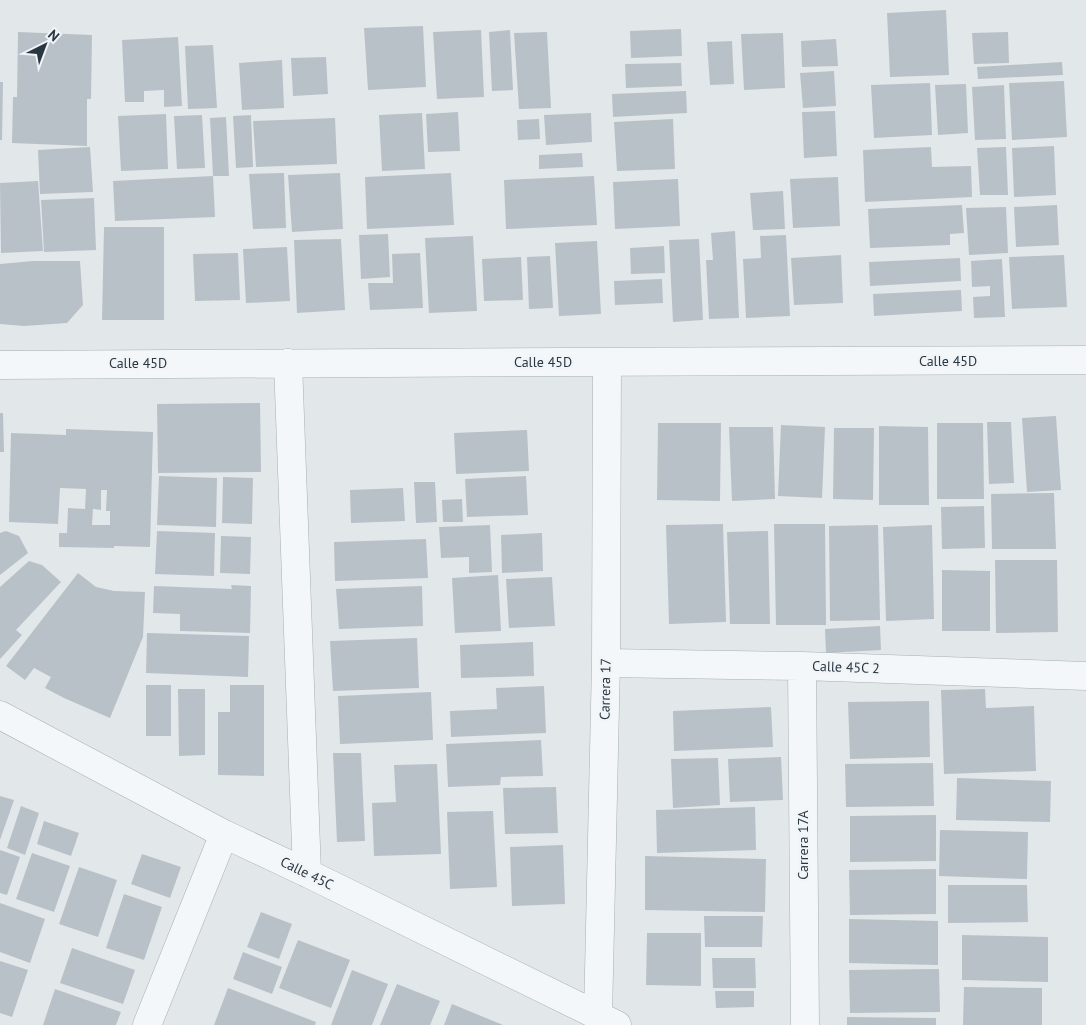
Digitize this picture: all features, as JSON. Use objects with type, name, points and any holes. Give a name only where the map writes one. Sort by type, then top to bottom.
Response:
[{"type":"street","name":"Calle 45D","points":[[0,365],[288,362],[1086,360]]},
{"type":"street","points":[[288,362],[307,873]]},
{"type":"street","name":"Carrera 17","points":[[607,362],[608,1020]]},
{"type":"street","name":"Calle 45C 2","points":[[606,663],[802,666],[1086,676]]},
{"type":"street","name":"Carrera 17A","points":[[802,666],[804,1025]]},
{"type":"street","name":"Calle 45C","points":[[0,715],[224,834],[608,1020]]},
{"type":"street","points":[[148,1025],[224,834]]},
{"type":"building","points":[[946,10],[949,75],[890,77],[887,13]]},
{"type":"building","points":[[423,26],[426,87],[368,90],[364,28]]},
{"type":"building","points":[[681,29],[682,56],[631,58],[630,31]]},
{"type":"building","points":[[481,30],[484,97],[437,99],[433,32]]},
{"type":"building","points":[[510,30],[513,90],[492,91],[489,32]]},
{"type":"building","points":[[18,32],[92,35],[91,99],[87,99],[87,146],[12,143],[13,97],[17,97]]},
{"type":"building","points":[[547,32],[551,108],[519,109],[514,33]]},
{"type":"building","points":[[1008,32],[1009,63],[974,64],[972,33]]},
{"type":"building","points":[[783,33],[785,88],[744,90],[741,34]]},
{"type":"building","points":[[178,37],[182,106],[164,107],[164,90],[144,91],[144,102],[125,102],[122,40]]},
{"type":"building","points":[[836,39],[838,66],[802,67],[801,41]]},
{"type":"building","points":[[732,41],[734,84],[710,85],[707,42]]},
{"type":"building","points":[[213,45],[217,108],[188,109],[185,46]]},
{"type":"building","points":[[326,57],[328,94],[293,96],[291,58]]},
{"type":"building","points":[[282,60],[284,108],[242,110],[239,63]]},
{"type":"building","points":[[1062,62],[1063,75],[978,79],[977,67]]},
{"type":"building","points":[[681,63],[682,86],[626,88],[625,64]]},
{"type":"building","points":[[834,71],[836,106],[803,108],[800,73]]},
{"type":"building","points":[[1064,81],[1067,137],[1012,140],[1009,83]]},
{"type":"building","points":[[0,82],[3,82],[2,140],[0,140]]},
{"type":"building","points":[[930,83],[932,135],[874,138],[871,85]]},
{"type":"building","points":[[966,84],[968,133],[938,135],[935,85]]},
{"type":"building","points":[[1004,85],[1006,139],[975,140],[972,87]]},
{"type":"building","points":[[686,91],[687,113],[613,117],[612,94]]},
{"type":"building","points":[[835,111],[837,156],[804,158],[802,112]]},
{"type":"building","points":[[458,112],[460,151],[428,152],[426,114]]},
{"type":"building","points":[[422,113],[425,169],[382,171],[379,115]]},
{"type":"building","points":[[591,113],[592,142],[546,145],[544,115]]},
{"type":"building","points":[[166,114],[168,169],[121,171],[118,116]]},
{"type":"building","points":[[202,115],[205,168],[177,169],[174,116]]},
{"type":"building","points":[[251,115],[253,167],[236,168],[233,116]]},
{"type":"building","points":[[226,117],[229,176],[213,176],[210,118]]},
{"type":"building","points":[[335,118],[337,164],[256,167],[253,121]]},
{"type":"building","points":[[539,119],[540,139],[518,140],[517,120]]},
{"type":"building","points":[[673,119],[675,169],[617,171],[614,122]]},
{"type":"building","points":[[1054,146],[1056,195],[1014,197],[1012,148]]},
{"type":"building","points":[[90,147],[93,192],[40,194],[38,150]]},
{"type":"building","points":[[931,147],[932,167],[971,166],[972,197],[865,202],[863,150]]},
{"type":"building","points":[[1006,147],[1008,195],[980,195],[977,148]]},
{"type":"building","points":[[582,153],[583,167],[539,169],[539,155]]},
{"type":"building","points":[[284,173],[286,228],[253,229],[249,174]]},
{"type":"building","points":[[340,173],[343,229],[292,232],[288,175]]},
{"type":"building","points":[[451,173],[454,225],[367,229],[365,177]]},
{"type":"building","points":[[213,176],[215,217],[115,221],[113,181]]},
{"type":"building","points":[[594,176],[597,225],[506,229],[504,180]]},
{"type":"building","points":[[838,177],[840,226],[793,228],[790,179]]},
{"type":"building","points":[[678,179],[680,226],[615,229],[613,182]]},
{"type":"building","points":[[38,181],[43,251],[1,253],[0,183]]},
{"type":"building","points":[[783,191],[785,229],[753,230],[750,193]]},
{"type":"building","points":[[94,198],[96,250],[44,252],[41,200]]},
{"type":"building","points":[[962,205],[964,233],[950,234],[950,245],[870,248],[868,209]]},
{"type":"building","points":[[1057,205],[1059,245],[1016,247],[1014,207]]},
{"type":"building","points":[[1006,207],[1008,253],[969,255],[966,208]]},
{"type":"building","points":[[104,227],[164,227],[164,320],[102,320]]},
{"type":"building","points":[[735,231],[739,318],[709,319],[706,260],[713,260],[711,233]]},
{"type":"building","points":[[388,234],[390,277],[361,279],[359,235]]},
{"type":"building","points":[[786,235],[790,316],[746,318],[743,259],[761,258],[760,236]]},
{"type":"building","points":[[473,236],[477,311],[429,313],[425,238]]},
{"type":"building","points":[[341,239],[345,310],[297,313],[294,240]]},
{"type":"building","points":[[699,239],[703,320],[673,322],[669,240]]},
{"type":"building","points":[[597,241],[601,314],[559,316],[555,243]]},
{"type":"building","points":[[664,246],[665,273],[631,274],[630,248]]},
{"type":"building","points":[[287,247],[290,301],[246,303],[243,249]]},
{"type":"building","points":[[238,253],[240,300],[195,301],[193,254]]},
{"type":"building","points":[[420,253],[423,308],[370,310],[368,283],[393,283],[392,254]]},
{"type":"building","points":[[841,255],[843,303],[794,305],[791,258]]},
{"type":"building","points":[[1064,255],[1067,307],[1012,309],[1009,257]]},
{"type":"building","points":[[550,256],[553,308],[529,309],[527,257]]},
{"type":"building","points":[[521,257],[523,300],[484,301],[482,259]]},
{"type":"building","points":[[960,258],[961,281],[870,286],[869,262]]},
{"type":"building","points":[[1002,259],[1005,317],[974,318],[973,297],[990,296],[990,286],[972,287],[971,261]]},
{"type":"building","points":[[33,261],[80,261],[83,305],[67,323],[24,326],[0,324],[0,264]]},
{"type":"building","points":[[662,279],[663,303],[615,305],[614,281]]},
{"type":"building","points":[[961,290],[962,311],[874,316],[873,294]]},
{"type":"building","points":[[260,403],[261,472],[158,473],[157,404]]},
{"type":"building","points":[[0,413],[3,413],[4,452],[0,452]]},
{"type":"building","points":[[1056,416],[1061,490],[1027,492],[1022,418]]},
{"type":"building","points":[[987,422],[1011,422],[1014,483],[989,484]]},
{"type":"building","points":[[658,423],[721,423],[720,501],[657,500]]},
{"type":"building","points":[[937,423],[983,423],[984,499],[937,499]]},
{"type":"building","points":[[781,425],[825,427],[822,498],[778,496]]},
{"type":"building","points":[[879,426],[928,427],[929,505],[879,505]]},
{"type":"building","points":[[729,427],[773,427],[775,499],[732,501]]},
{"type":"building","points":[[834,428],[874,428],[873,500],[833,499]]},
{"type":"building","points":[[66,429],[153,432],[150,547],[59,547],[59,533],[67,533],[68,508],[85,509],[86,489],[60,488],[58,524],[9,522],[11,433],[66,435]],"holes":[[[101,490],[107,490],[106,511],[110,511],[110,525],[92,525],[93,509],[101,510]]]},
{"type":"building","points":[[527,430],[529,471],[456,474],[454,433]]},
{"type":"building","points":[[159,476],[217,478],[216,527],[157,525]]},
{"type":"building","points":[[526,476],[528,515],[467,517],[465,479]]},
{"type":"building","points":[[223,477],[253,478],[252,524],[222,523]]},
{"type":"building","points":[[414,482],[435,482],[437,522],[416,523]]},
{"type":"building","points":[[403,488],[405,521],[351,523],[350,490]]},
{"type":"building","points":[[1054,493],[1056,549],[992,549],[991,494]]},
{"type":"building","points":[[462,499],[463,522],[443,522],[442,500]]},
{"type":"building","points":[[984,506],[985,548],[942,549],[941,507]]},
{"type":"building","points":[[723,524],[726,622],[669,624],[666,525]]},
{"type":"building","points":[[774,524],[825,524],[826,625],[776,625]]},
{"type":"building","points":[[490,525],[492,572],[469,573],[469,557],[441,558],[439,527]]},
{"type":"building","points":[[878,525],[880,620],[830,621],[829,526]]},
{"type":"building","points":[[932,525],[934,619],[886,621],[883,527]]},
{"type":"building","points":[[6,531],[19,536],[28,553],[0,575],[0,533]]},
{"type":"building","points":[[157,531],[215,533],[214,576],[155,574]]},
{"type":"building","points":[[768,531],[770,624],[730,624],[727,532]]},
{"type":"building","points":[[542,533],[543,571],[502,573],[501,535]]},
{"type":"building","points":[[221,536],[251,537],[250,574],[220,573]]},
{"type":"building","points":[[426,539],[428,578],[335,581],[334,542]]},
{"type":"building","points":[[995,560],[1057,560],[1058,632],[996,633]]},
{"type":"building","points":[[29,561],[42,565],[61,582],[16,630],[22,635],[0,659],[0,587]]},
{"type":"building","points":[[942,570],[990,571],[990,631],[942,631]]},
{"type":"building","points":[[78,573],[96,587],[114,591],[145,592],[143,637],[110,718],[45,688],[51,677],[34,668],[25,680],[6,666]]},
{"type":"building","points":[[498,575],[501,631],[455,633],[452,578]]},
{"type":"building","points":[[552,577],[555,626],[509,628],[506,579]]},
{"type":"building","points":[[231,585],[251,586],[250,633],[180,631],[180,614],[153,613],[154,586],[232,589]]},
{"type":"building","points":[[422,586],[423,626],[339,629],[336,589]]},
{"type":"building","points":[[880,626],[881,650],[826,653],[825,629]]},
{"type":"building","points":[[147,633],[249,636],[248,677],[146,673]]},
{"type":"building","points":[[417,638],[419,688],[333,691],[330,641]]},
{"type":"building","points":[[533,642],[534,676],[461,678],[460,645]]},
{"type":"building","points":[[146,685],[171,685],[171,736],[146,736]]},
{"type":"building","points":[[230,685],[264,685],[264,776],[218,775],[218,712],[230,712]]},
{"type":"building","points":[[544,686],[546,733],[451,737],[450,711],[497,709],[496,688]]},
{"type":"building","points":[[178,689],[205,689],[205,755],[179,756]]},
{"type":"building","points":[[985,689],[986,708],[1034,706],[1036,771],[944,774],[941,690]]},
{"type":"building","points":[[431,692],[433,740],[340,744],[338,696]]},
{"type":"building","points":[[929,701],[930,757],[850,759],[848,702]]},
{"type":"building","points":[[771,707],[773,747],[674,751],[673,711]]},
{"type":"building","points":[[541,740],[543,776],[501,777],[500,785],[448,787],[446,744]]},
{"type":"building","points":[[333,753],[361,753],[365,841],[337,842]]},
{"type":"building","points":[[781,757],[783,800],[730,802],[728,759]]},
{"type":"building","points":[[718,758],[720,805],[673,808],[671,759]]},
{"type":"building","points":[[933,763],[934,806],[846,807],[845,764]]},
{"type":"building","points":[[437,764],[441,854],[374,856],[372,803],[396,802],[394,765]]},
{"type":"building","points":[[957,778],[1051,781],[1050,822],[956,820]]},
{"type":"building","points":[[556,787],[558,833],[505,834],[503,788]]},
{"type":"building","points":[[0,796],[14,800],[0,840]]},
{"type":"building","points":[[21,806],[39,813],[25,855],[7,848]]},
{"type":"building","points":[[755,807],[756,850],[657,853],[656,810]]},
{"type":"building","points":[[493,811],[497,887],[450,889],[447,812]]},
{"type":"building","points":[[936,815],[936,861],[850,862],[850,816]]},
{"type":"building","points":[[44,821],[79,833],[71,856],[37,844]]},
{"type":"building","points":[[940,830],[1028,832],[1027,879],[939,876]]},
{"type":"building","points":[[563,845],[565,904],[512,906],[510,847]]},
{"type":"building","points":[[0,850],[20,857],[7,895],[0,893]]},
{"type":"building","points":[[32,853],[70,866],[54,912],[16,899]]},
{"type":"building","points":[[142,854],[181,867],[170,898],[131,884]]},
{"type":"building","points":[[645,856],[766,859],[765,912],[645,910]]},
{"type":"building","points":[[79,867],[117,880],[98,937],[59,924]]},
{"type":"building","points":[[936,869],[936,914],[850,915],[849,870]]},
{"type":"building","points":[[948,885],[1027,885],[1028,922],[948,923]]},
{"type":"building","points":[[124,894],[162,907],[144,960],[106,948]]},
{"type":"building","points":[[0,903],[45,919],[30,963],[0,952]]},
{"type":"building","points":[[261,912],[292,924],[279,959],[247,947]]},
{"type":"building","points":[[704,916],[763,916],[762,947],[705,947]]},
{"type":"building","points":[[849,919],[938,921],[938,965],[849,963]]},
{"type":"building","points":[[647,933],[701,933],[701,986],[646,985]]},
{"type":"building","points":[[962,935],[1048,937],[1048,982],[962,980]]},
{"type":"building","points":[[298,940],[350,960],[331,1008],[279,988]]},
{"type":"building","points":[[72,948],[135,970],[123,1004],[60,983]]},
{"type":"building","points":[[243,952],[282,967],[272,994],[233,979]]},
{"type":"building","points":[[712,958],[755,958],[756,988],[713,988]]},
{"type":"building","points":[[0,961],[28,970],[12,1017],[0,1013]]},
{"type":"building","points":[[939,969],[940,1012],[850,1013],[849,970]]},
{"type":"building","points":[[352,970],[388,984],[372,1025],[331,1025]]},
{"type":"building","points":[[397,984],[440,1001],[430,1025],[380,1025]]},
{"type":"building","points":[[964,987],[1042,988],[1042,1025],[963,1025]]},
{"type":"building","points":[[228,988],[316,1022],[315,1025],[214,1025]]},
{"type":"building","points":[[55,989],[121,1012],[116,1025],[43,1025]]},
{"type":"building","points":[[715,991],[754,991],[754,1007],[716,1008]]},
{"type":"building","points":[[452,1004],[503,1025],[444,1025]]},
{"type":"building","points":[[847,1017],[936,1018],[936,1025],[847,1025]]}]
